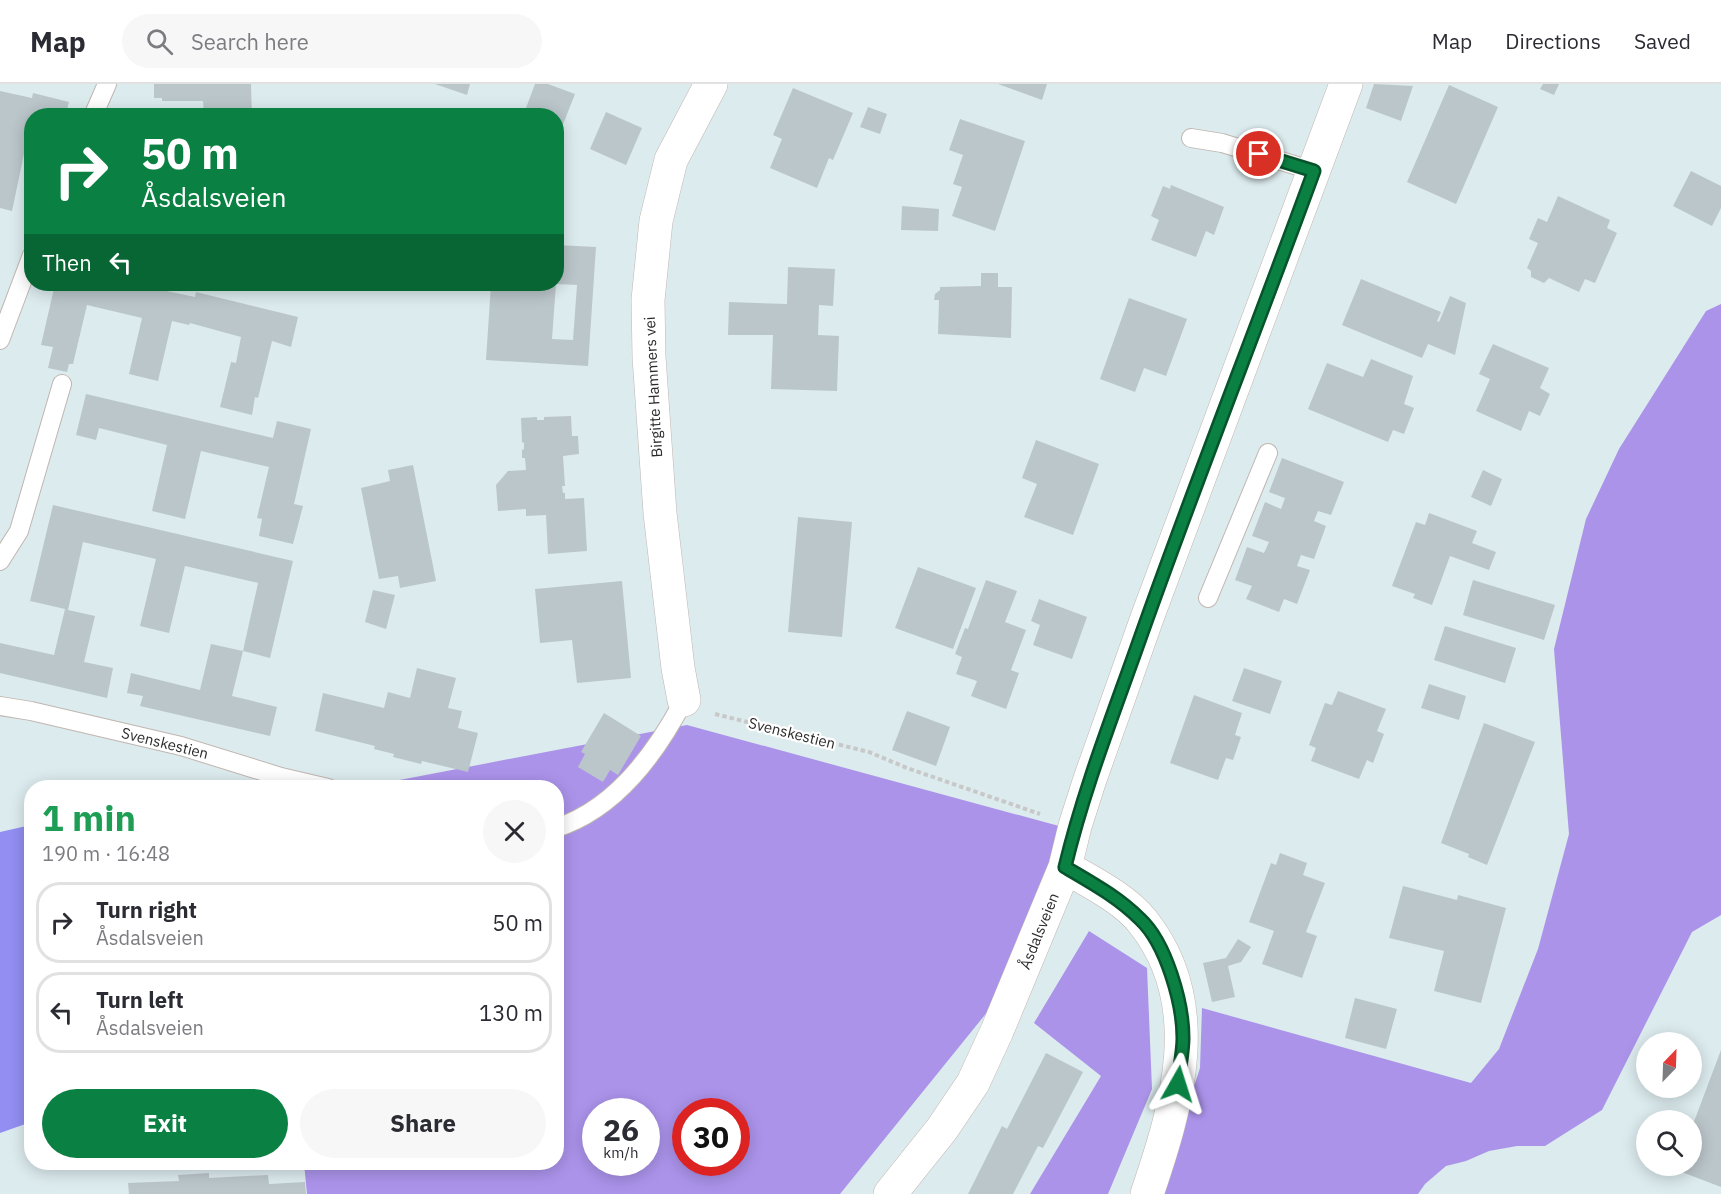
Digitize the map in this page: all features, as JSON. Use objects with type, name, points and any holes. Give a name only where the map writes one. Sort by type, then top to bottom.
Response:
[{"type":"street","name":"Birgitte Hammers vei","points":[[684,700],[678,668],[660,513],[649,357],[648,300],[656,221],[671,160],[711,84]]},
{"type":"street","name":"Åsdalsveien","points":[[890,1194],[942,1129],[973,1083],[1065,867],[1075,826],[1160,584],[1346,84]]},
{"type":"street","points":[[1065,867],[1112,895],[1143,921],[1165,957],[1179,999],[1183,1038],[1178,1084],[1165,1142],[1146,1194]]},
{"type":"lane","points":[[96,108],[107,84]]},
{"type":"lane","points":[[1191,138],[1222,144],[1314,171]]},
{"type":"lane","points":[[0,340],[24,276]]},
{"type":"lane","points":[[0,561],[19,531],[62,384]]},
{"type":"lane","points":[[1208,598],[1268,453]]},
{"type":"lane","points":[[564,826],[601,805],[627,782],[660,742],[684,700]]},
{"type":"lane","name":"Svenskestien","points":[[0,706],[181,746],[294,780]]},
{"type":"path","name":"Svenskestien","points":[[684,700],[705,711],[869,752],[907,768],[1075,826]]},
{"type":"shaded area","points":[[1721,304],[1721,915],[1692,932],[1641,1032],[1636,1032],[1636,1043],[1602,1110],[1545,1146],[1517,1146],[1489,1151],[1466,1161],[1446,1166],[1425,1184],[1418,1194],[1159,1194],[1200,1068],[1202,1008],[1471,1083],[1499,1049],[1538,949],[1569,834],[1554,649],[1586,519],[1619,449],[1706,311]]},
{"type":"shaded area","points":[[687,725],[1070,829],[1001,995],[840,1194],[307,1194],[305,1170],[564,1170],[564,780],[400,780]]},
{"type":"shaded area","points":[[24,827],[24,1124],[0,1133],[0,832]]},
{"type":"shaded area","points":[[1089,931],[1147,968],[1152,1089],[1108,1194],[1030,1194],[1101,1076],[1034,1023]]},
{"type":"building","points":[[154,84],[251,84],[252,108],[203,108],[203,101],[162,101],[162,98],[154,98]]},
{"type":"building","points":[[435,84],[470,84],[467,95]]},
{"type":"building","points":[[535,84],[548,84],[575,94],[564,122],[564,108],[526,108]]},
{"type":"building","points":[[998,84],[1047,84],[1042,100]]},
{"type":"building","points":[[1374,84],[1413,86],[1401,121],[1366,108]]},
{"type":"building","points":[[1543,84],[1559,84],[1554,95],[1540,89]]},
{"type":"building","points":[[1449,85],[1498,107],[1456,204],[1407,182]]},
{"type":"building","points":[[793,88],[853,113],[833,160],[829,158],[817,188],[770,168],[782,139],[773,135]]},
{"type":"building","points":[[0,91],[32,98],[33,93],[69,102],[67,108],[24,108],[24,154],[12,211],[0,208]]},
{"type":"building","points":[[868,107],[887,114],[880,134],[860,127]]},
{"type":"building","points":[[606,112],[642,128],[626,165],[590,149]]},
{"type":"building","points":[[960,119],[1025,141],[995,231],[952,216],[962,187],[953,184],[963,155],[949,150]]},
{"type":"building","points":[[1691,171],[1721,186],[1721,208],[1712,226],[1673,206]]},
{"type":"building","points":[[1171,185],[1224,207],[1214,235],[1206,231],[1196,257],[1151,240],[1159,220],[1151,216],[1163,186],[1170,189]]},
{"type":"building","points":[[1558,196],[1610,220],[1607,228],[1617,233],[1595,283],[1585,279],[1579,292],[1549,278],[1544,283],[1531,277],[1531,271],[1527,268],[1538,243],[1529,239],[1538,218],[1547,222]]},
{"type":"building","points":[[902,206],[939,209],[938,231],[901,230]]},
{"type":"building","points":[[564,245],[596,247],[588,366],[486,360],[491,291],[555,291],[552,339],[573,340],[577,285],[564,284]]},
{"type":"building","points":[[788,267],[835,269],[833,306],[819,305],[818,335],[839,336],[837,391],[771,389],[773,335],[728,335],[729,302],[787,304]]},
{"type":"building","points":[[981,273],[998,273],[998,287],[1012,287],[1011,338],[938,334],[939,300],[934,300],[935,294],[940,287],[981,286]]},
{"type":"building","points":[[1361,279],[1441,312],[1437,321],[1439,322],[1450,296],[1466,303],[1455,355],[1428,344],[1422,358],[1342,325]]},
{"type":"building","points":[[53,291],[167,291],[195,297],[196,292],[298,317],[291,347],[272,341],[258,398],[255,397],[252,415],[220,407],[231,362],[236,363],[241,337],[190,323],[189,325],[172,321],[158,381],[129,374],[142,318],[87,305],[73,364],[69,364],[67,372],[48,368],[53,347],[41,345]]},
{"type":"building","points":[[1129,298],[1187,319],[1166,376],[1144,368],[1135,392],[1100,379]]},
{"type":"building","points":[[1493,344],[1549,368],[1540,388],[1550,394],[1540,416],[1529,411],[1521,431],[1476,411],[1490,379],[1479,374]]},
{"type":"building","points":[[1371,359],[1413,376],[1404,404],[1414,408],[1404,434],[1393,430],[1388,442],[1308,409],[1327,363],[1363,377]]},
{"type":"building","points":[[86,394],[273,438],[277,421],[311,429],[294,504],[303,506],[293,544],[259,536],[262,519],[257,518],[269,467],[201,451],[185,519],[152,511],[167,445],[99,428],[96,440],[76,435]]},
{"type":"building","points":[[571,416],[572,436],[578,436],[579,454],[563,456],[565,486],[562,486],[565,499],[584,498],[587,551],[548,554],[546,515],[526,516],[526,509],[498,511],[496,485],[508,471],[526,470],[525,458],[522,458],[524,443],[522,442],[521,418],[537,417],[537,420],[544,420],[544,417]]},
{"type":"building","points":[[1036,440],[1099,464],[1073,535],[1024,517],[1037,484],[1022,478]]},
{"type":"building","points":[[1282,458],[1344,482],[1331,515],[1318,511],[1314,521],[1326,526],[1314,559],[1301,555],[1297,566],[1310,570],[1297,604],[1284,599],[1279,612],[1246,599],[1252,586],[1235,580],[1247,547],[1264,553],[1269,542],[1252,536],[1265,502],[1281,509],[1285,498],[1269,492]]},
{"type":"building","points":[[413,465],[436,581],[400,588],[398,576],[379,579],[361,488],[390,481],[388,470]]},
{"type":"building","points":[[1483,470],[1502,479],[1491,506],[1471,497]]},
{"type":"building","points":[[53,505],[293,561],[270,658],[243,651],[258,583],[185,566],[169,633],[140,626],[156,559],[83,542],[68,610],[95,616],[84,662],[113,668],[107,698],[0,673],[0,643],[54,655],[65,609],[30,601]]},
{"type":"building","points":[[1429,513],[1477,531],[1472,543],[1496,552],[1489,570],[1450,556],[1432,605],[1413,598],[1415,594],[1392,586],[1416,522],[1425,525]]},
{"type":"building","points":[[798,517],[852,522],[842,637],[788,632]]},
{"type":"building","points":[[918,567],[976,588],[953,649],[895,628]]},
{"type":"building","points":[[986,580],[1017,591],[1005,622],[1026,630],[1011,670],[1019,673],[1006,709],[971,696],[977,681],[956,674],[962,657],[955,654],[965,628],[968,629]]},
{"type":"building","points":[[1473,580],[1555,605],[1544,640],[1463,615]]},
{"type":"building","points":[[622,581],[631,678],[577,683],[572,640],[540,643],[535,589]]},
{"type":"building","points":[[373,590],[395,595],[386,629],[365,622]]},
{"type":"building","points":[[1039,599],[1087,617],[1072,659],[1033,645],[1040,625],[1031,621]]},
{"type":"building","points":[[1445,626],[1516,648],[1505,683],[1434,660]]},
{"type":"building","points":[[211,644],[243,651],[232,696],[277,707],[270,736],[140,706],[143,696],[127,693],[131,673],[200,690]]},
{"type":"building","points":[[417,668],[456,678],[448,708],[462,711],[458,728],[478,733],[468,772],[393,757],[394,754],[374,749],[375,746],[315,731],[323,693],[384,708],[388,692],[410,698]]},
{"type":"building","points":[[1244,668],[1282,681],[1270,714],[1232,701]]},
{"type":"building","points":[[1429,684],[1466,696],[1459,720],[1421,708]]},
{"type":"building","points":[[1338,691],[1386,709],[1377,731],[1384,734],[1373,763],[1367,760],[1359,779],[1311,761],[1316,748],[1309,745],[1325,703],[1332,705]]},
{"type":"building","points":[[1194,695],[1242,713],[1235,735],[1241,737],[1233,760],[1226,758],[1218,780],[1170,763]]},
{"type":"building","points":[[907,711],[950,727],[936,766],[892,750]]},
{"type":"building","points":[[604,713],[641,736],[618,775],[610,770],[603,782],[578,767],[585,754],[581,752]]},
{"type":"building","points":[[1484,723],[1535,742],[1487,865],[1468,857],[1469,854],[1441,843]]},
{"type":"building","points":[[1280,853],[1307,863],[1303,875],[1325,883],[1306,932],[1317,936],[1302,978],[1262,964],[1274,931],[1249,922],[1271,863],[1276,865]]},
{"type":"building","points":[[1403,886],[1457,900],[1458,895],[1506,908],[1481,1003],[1434,991],[1444,951],[1389,938]]},
{"type":"building","points":[[1238,939],[1251,947],[1241,962],[1228,966],[1235,997],[1212,1002],[1203,963],[1226,958]]},
{"type":"building","points":[[1355,998],[1397,1009],[1386,1049],[1345,1038]]},
{"type":"building","points":[[1721,1050],[1721,1187],[1692,1176],[1702,1176],[1702,1110],[1698,1110]]},
{"type":"building","points":[[1046,1053],[1083,1072],[1043,1148],[1038,1146],[1013,1194],[968,1194],[1002,1126],[1007,1129]]},
{"type":"building","points":[[209,1173],[209,1178],[268,1175],[269,1184],[305,1182],[306,1194],[129,1194],[128,1183],[179,1181],[178,1175]]},
{"type":"route","points":[[1178,1084],[1183,1038],[1179,999],[1165,957],[1143,921],[1112,895],[1065,867],[1089,782],[1147,618],[1314,171],[1259,154]]}]
